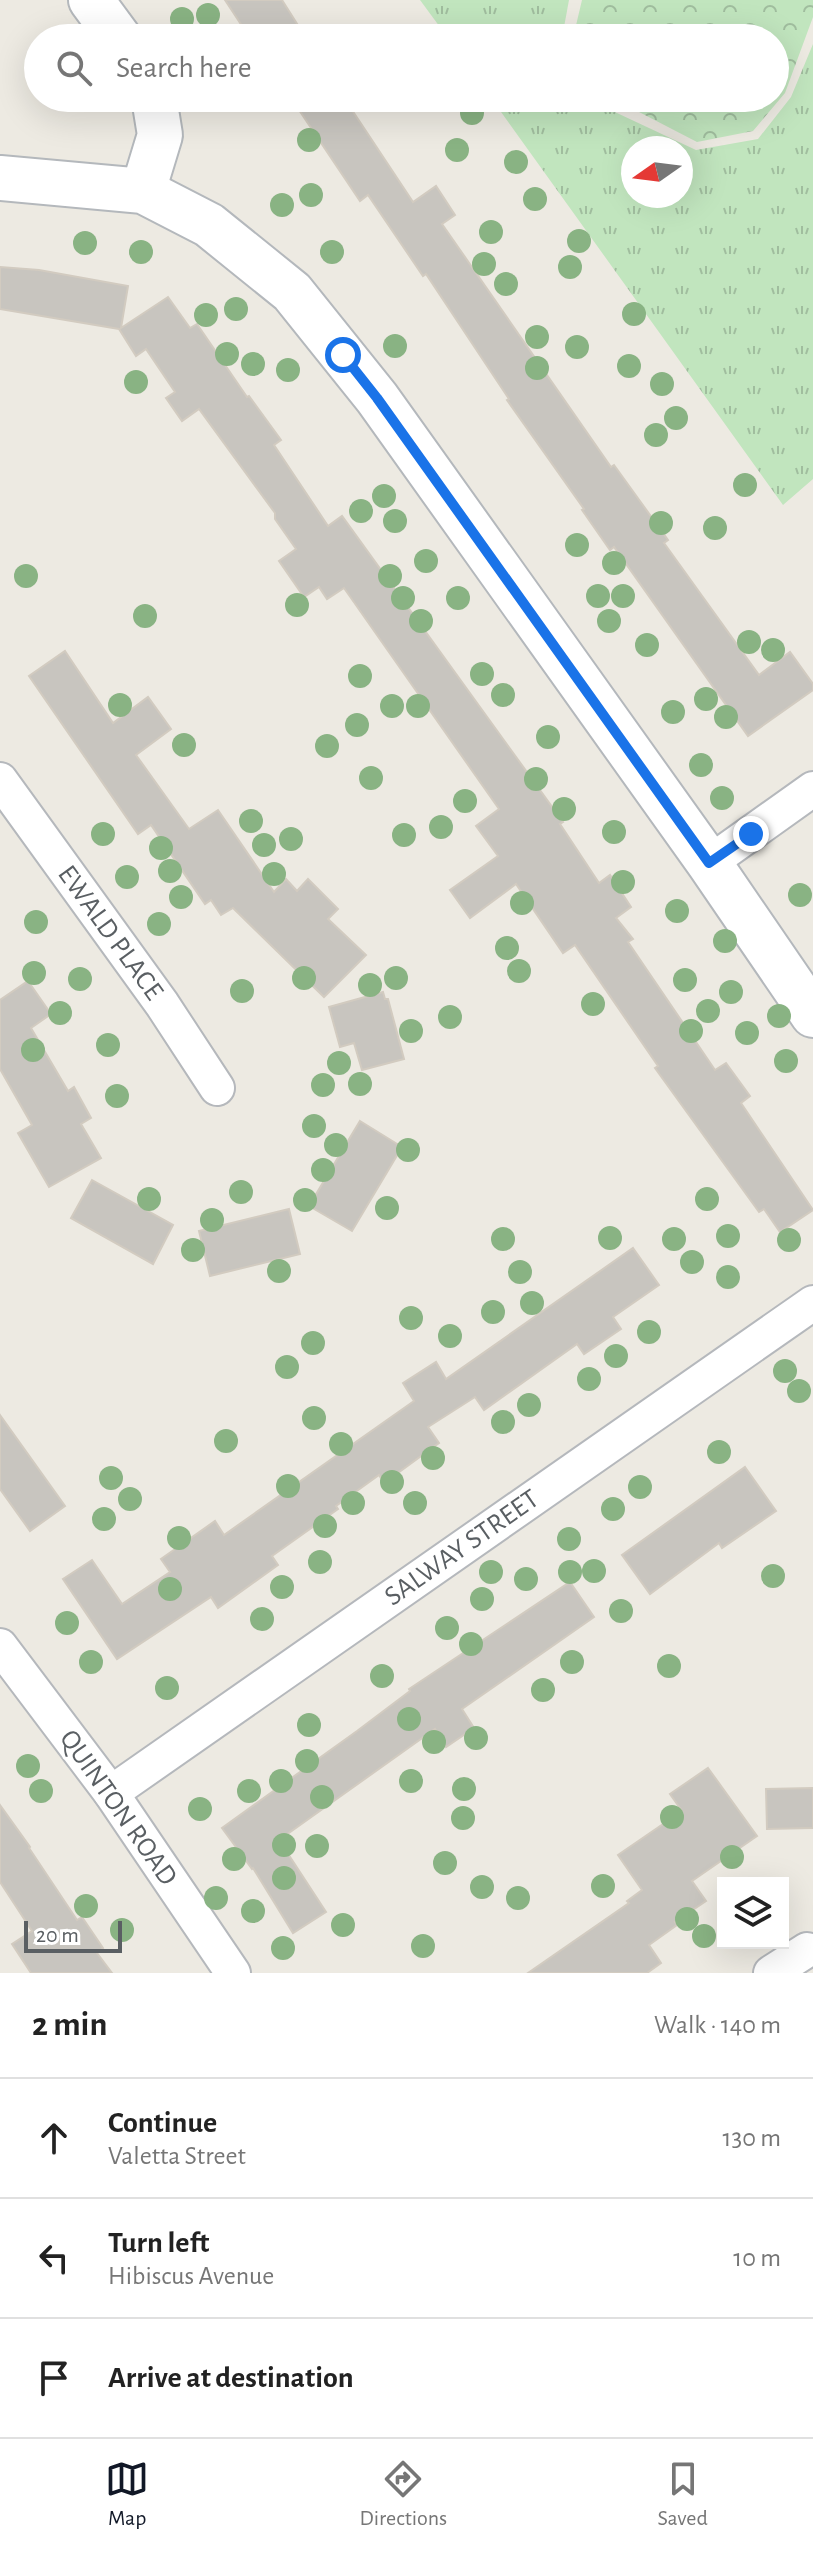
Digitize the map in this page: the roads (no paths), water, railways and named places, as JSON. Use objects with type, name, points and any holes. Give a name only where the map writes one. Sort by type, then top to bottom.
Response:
[{"type":"street","points":[[91,0],[109,24]]},
{"type":"street","points":[[143,191],[160,135],[156,112]]},
{"type":"street","points":[[0,178],[143,191],[209,225],[292,292],[377,398],[709,863],[813,1015]]},
{"type":"street","name":"EWALD PLACE","points":[[0,780],[162,1004],[217,1088]]},
{"type":"street","points":[[709,863],[813,789]]},
{"type":"street","name":"SALWAY STREET","points":[[111,1793],[813,1303]]},
{"type":"street","name":"QUINTON ROAD","points":[[0,1646],[111,1793],[233,1973]]},
{"type":"street","points":[[771,1973],[807,1950]]}]
